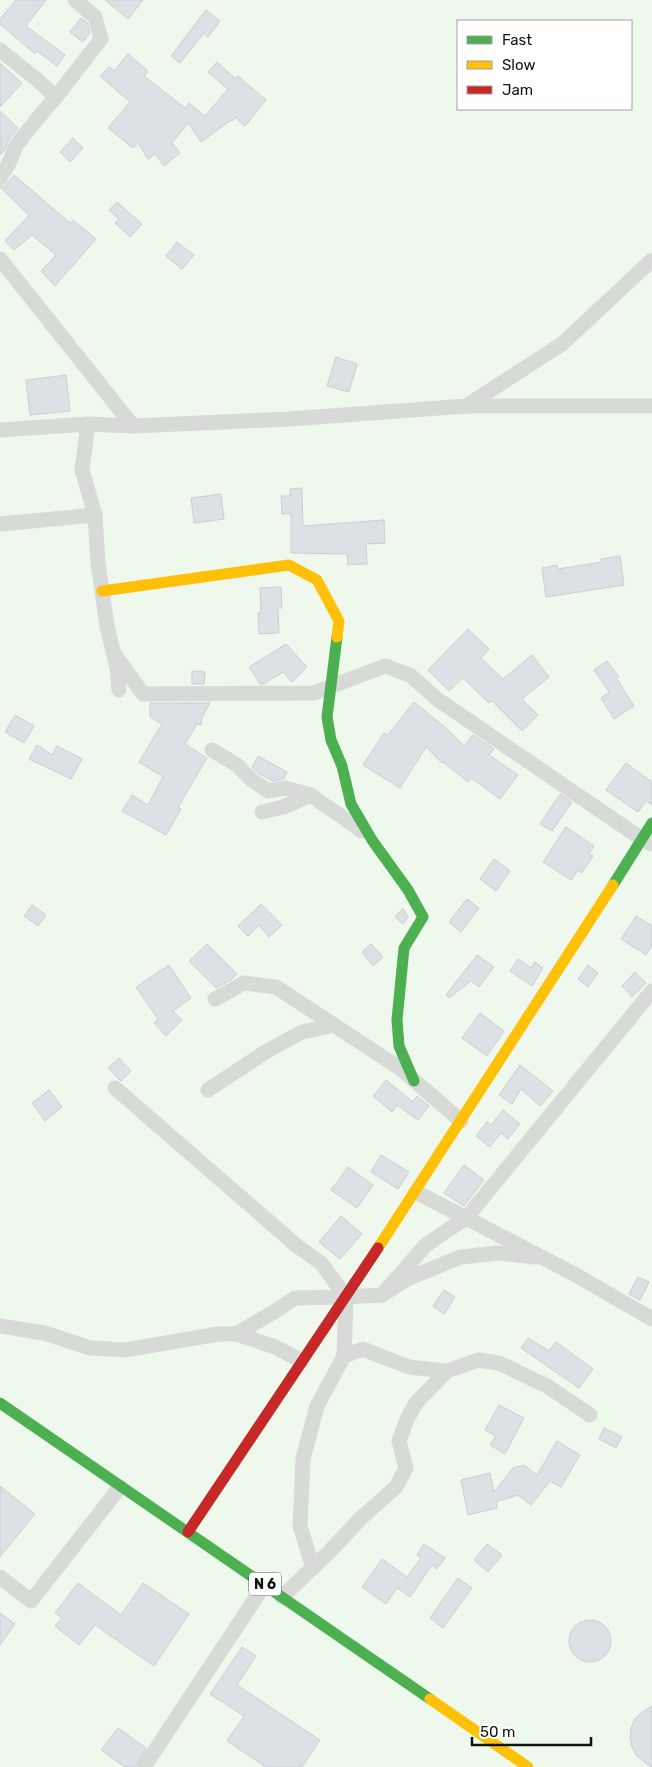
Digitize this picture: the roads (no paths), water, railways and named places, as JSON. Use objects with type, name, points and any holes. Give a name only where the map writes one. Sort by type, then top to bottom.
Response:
[{"type":"street","points":[[0,178],[17,144],[101,39],[95,16],[75,0]]},
{"type":"street","points":[[0,50],[56,97]]},
{"type":"street","points":[[0,259],[133,426]]},
{"type":"street","points":[[466,406],[562,344],[652,260]]},
{"type":"street","points":[[0,430],[88,424],[133,426],[290,420],[466,406],[652,406]]},
{"type":"street","points":[[88,424],[82,470],[95,514],[102,591],[107,626],[117,668],[119,690]]},
{"type":"street","points":[[0,524],[95,514]]},
{"type":"street","points":[[102,591],[289,565],[317,580],[339,621],[327,717],[331,740],[342,766],[351,804],[372,840],[408,890],[423,917],[404,948],[397,1020],[399,1046],[414,1081]]},
{"type":"street","points":[[113,652],[143,694],[314,693],[385,666],[410,675],[437,700],[647,842]]},
{"type":"street","points":[[212,750],[237,764],[252,780],[268,791],[285,788],[310,796],[344,816],[372,840]]},
{"type":"street","points":[[262,812],[283,807],[310,796]]},
{"type":"street","points":[[188,1532],[416,1192],[461,1121],[647,842],[652,823]]},
{"type":"street","points":[[215,999],[244,983],[276,987],[401,1069],[461,1121]]},
{"type":"street","points":[[382,1295],[426,1245],[467,1217],[652,991]]},
{"type":"street","points":[[208,1090],[267,1051],[302,1032],[335,1025]]},
{"type":"street","points":[[115,1088],[297,1246],[321,1263],[346,1297],[344,1356],[316,1406],[303,1459],[300,1526],[312,1568]]},
{"type":"street","points":[[416,1192],[544,1258],[652,1319]]},
{"type":"street","points":[[236,1334],[295,1298],[382,1295],[409,1278],[461,1257],[497,1253],[544,1258]]},
{"type":"street","points":[[0,1326],[44,1333],[90,1348],[125,1350],[218,1334],[236,1334],[273,1346],[302,1361]]},
{"type":"street","points":[[344,1356],[363,1350],[409,1367],[447,1371],[478,1360],[500,1363],[547,1386],[590,1415]]},
{"type":"street","points":[[282,1597],[361,1518],[396,1487],[406,1468],[398,1441],[407,1419],[416,1403],[447,1371]]},
{"type":"street","name":"N 6","points":[[0,1403],[528,1767]]},
{"type":"street","points":[[0,1577],[31,1601],[120,1487]]},
{"type":"street","points":[[144,1767],[265,1584]]}]
